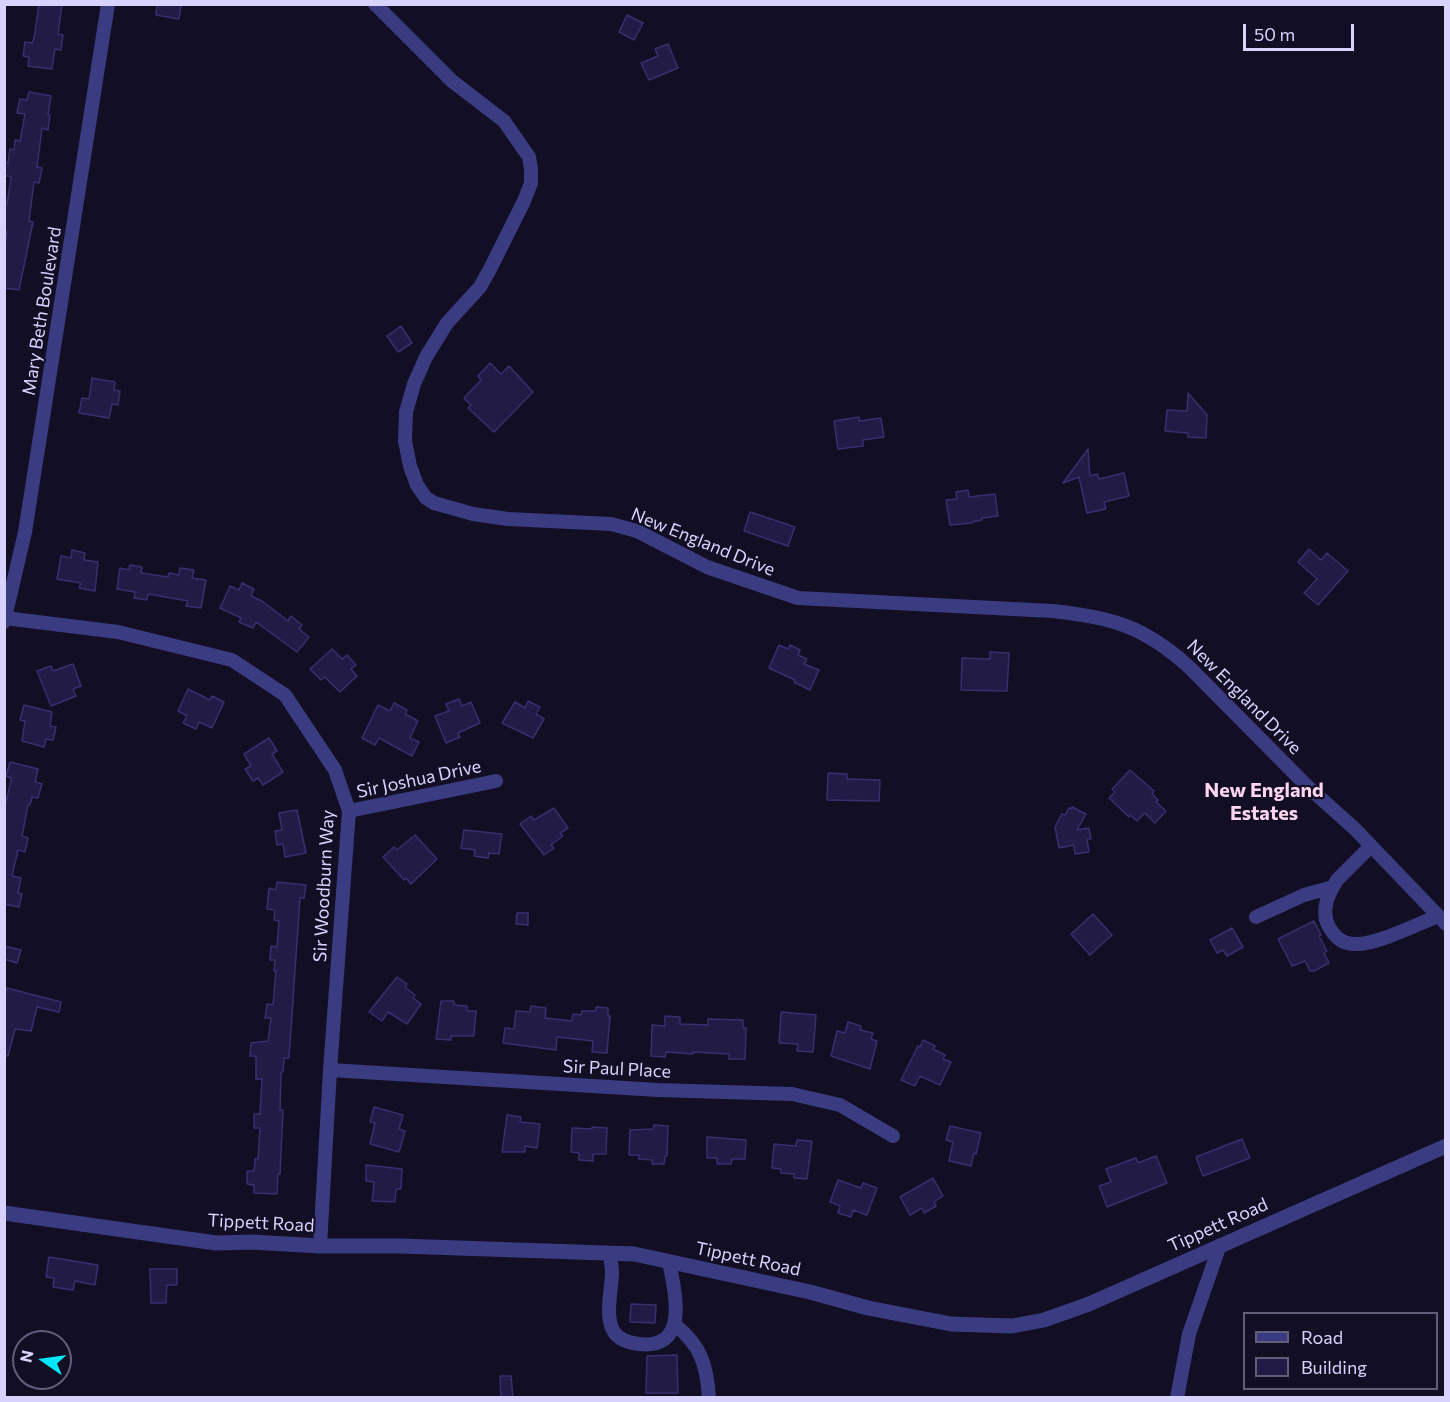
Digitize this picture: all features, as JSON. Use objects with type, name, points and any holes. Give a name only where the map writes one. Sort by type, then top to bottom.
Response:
[{"type":"street","name":"Mary Beth Boulevard","points":[[5,620],[25,532],[108,4]]},
{"type":"street","name":"New England Drive","points":[[375,4],[452,81],[504,121],[529,158],[531,169],[531,183],[524,201],[490,269],[480,287],[447,323],[426,357],[414,384],[406,412],[405,441],[410,466],[417,485],[426,498],[434,503],[473,514],[518,520],[611,524],[637,531],[706,567],[798,598],[1052,611],[1093,615],[1122,623],[1150,637],[1175,654],[1308,787],[1371,846],[1442,920]]},
{"type":"street","name":"Sir Woodburn Way","points":[[5,620],[118,632],[232,660],[285,695],[335,770],[349,811],[320,1246]]},
{"type":"street","name":"Sir Joshua Drive","points":[[349,811],[496,781]]},
{"type":"street","points":[[1371,846],[1337,880],[1329,894],[1325,912],[1327,923],[1335,936],[1344,942],[1354,944],[1376,940],[1442,920]]},
{"type":"street","points":[[1256,917],[1304,895],[1333,887]]},
{"type":"street","name":"Sir Paul Place","points":[[330,1070],[646,1089],[792,1094],[840,1105],[893,1136]]},
{"type":"street","name":"Tippett Road","points":[[4,1213],[216,1242],[634,1254],[810,1292],[912,1317],[951,1324],[986,1327],[1012,1326],[1044,1320],[1089,1304],[1446,1146]]},
{"type":"street","points":[[1177,1398],[1189,1334],[1220,1245]]},
{"type":"street","points":[[610,1253],[611,1320],[615,1333],[632,1343],[655,1344],[669,1335],[675,1325],[677,1310],[669,1262]]},
{"type":"street","points":[[675,1325],[697,1346],[704,1365],[709,1398]]},
{"type":"building","points":[[39,4],[62,4],[58,34],[63,35],[61,50],[55,49],[52,69],[28,66],[29,57],[23,56],[25,42],[32,43],[34,38]]},
{"type":"building","points":[[157,4],[181,4],[179,19],[156,15]]},
{"type":"building","points":[[627,15],[643,23],[634,40],[619,32]]},
{"type":"building","points":[[668,44],[678,68],[649,80],[641,63],[658,56],[655,49]]},
{"type":"building","points":[[29,92],[51,96],[48,130],[42,128],[37,167],[42,168],[39,183],[34,182],[29,221],[33,222],[19,290],[4,288],[4,252],[7,232],[4,231],[4,203],[7,204],[11,177],[4,175],[4,162],[8,163],[10,149],[14,150],[15,140],[20,141],[25,114],[17,113],[20,99],[27,100]]},
{"type":"building","points":[[401,326],[412,343],[398,352],[387,336]]},
{"type":"building","points":[[490,363],[501,374],[509,366],[533,392],[494,432],[468,408],[471,405],[464,398],[481,380],[478,376]]},
{"type":"building","points":[[92,378],[115,382],[114,390],[120,391],[118,405],[112,404],[109,418],[79,413],[82,398],[89,399]]},
{"type":"building","points":[[1188,393],[1207,415],[1206,438],[1188,437],[1188,433],[1165,431],[1167,410],[1187,411]]},
{"type":"building","points":[[859,417],[859,421],[881,418],[884,437],[863,440],[863,446],[838,449],[834,421]]},
{"type":"building","points":[[1088,449],[1090,476],[1097,474],[1099,479],[1124,473],[1129,496],[1104,502],[1106,509],[1087,513],[1079,477],[1063,483]]},
{"type":"building","points":[[968,490],[969,497],[995,494],[998,516],[982,518],[972,523],[950,525],[946,500],[957,499],[956,492]]},
{"type":"building","points":[[750,512],[795,527],[788,546],[744,531]]},
{"type":"building","points":[[1309,549],[1321,560],[1327,553],[1348,571],[1318,605],[1304,593],[1317,579],[1298,562]]},
{"type":"building","points":[[72,550],[85,553],[84,560],[98,562],[95,591],[79,588],[81,583],[57,579],[61,556],[71,558]]},
{"type":"building","points":[[130,565],[142,567],[141,573],[168,577],[169,573],[179,575],[180,568],[194,570],[192,578],[206,580],[201,608],[186,606],[188,601],[148,594],[147,600],[134,598],[135,592],[117,589],[120,568],[129,570]]},
{"type":"building","points":[[242,583],[254,589],[251,596],[262,601],[288,621],[291,616],[302,625],[299,629],[309,637],[297,652],[256,622],[253,628],[239,622],[241,618],[220,608],[230,586],[239,590]]},
{"type":"building","points":[[779,645],[788,649],[790,645],[800,650],[798,655],[807,659],[804,664],[819,670],[810,690],[769,668]]},
{"type":"building","points":[[332,649],[342,659],[347,655],[356,665],[351,669],[357,676],[340,692],[325,677],[321,680],[310,669]]},
{"type":"building","points":[[990,652],[1009,653],[1007,691],[961,690],[962,658],[990,659]]},
{"type":"building","points":[[73,664],[81,686],[73,689],[76,696],[51,706],[37,671],[51,666],[53,671]]},
{"type":"building","points":[[188,689],[210,700],[212,696],[224,702],[212,728],[199,722],[196,729],[183,723],[187,716],[178,711]]},
{"type":"building","points":[[459,699],[462,706],[471,702],[480,723],[458,733],[460,737],[446,743],[435,716],[449,711],[446,704]]},
{"type":"building","points":[[528,701],[540,707],[536,714],[544,719],[533,738],[502,723],[515,702],[525,708]]},
{"type":"building","points":[[394,703],[407,710],[405,714],[418,721],[410,738],[419,742],[412,756],[379,738],[375,745],[362,738],[378,705],[390,711]]},
{"type":"building","points":[[24,705],[52,712],[50,726],[56,727],[53,740],[46,739],[44,747],[22,741],[25,721],[20,720]]},
{"type":"building","points":[[269,738],[277,751],[272,754],[283,772],[263,785],[258,778],[253,781],[245,769],[251,766],[244,754]]},
{"type":"building","points":[[10,762],[38,769],[35,782],[42,784],[38,798],[32,797],[28,805],[22,836],[28,838],[25,852],[18,850],[12,876],[21,878],[18,893],[22,894],[19,907],[4,904],[4,810],[11,781],[11,778],[6,776]]},
{"type":"building","points":[[1130,770],[1154,791],[1152,794],[1158,800],[1156,802],[1166,811],[1155,823],[1145,813],[1137,821],[1130,815],[1129,817],[1109,798],[1115,792],[1112,789]]},
{"type":"building","points":[[828,773],[847,774],[847,779],[880,780],[879,801],[827,800]]},
{"type":"building","points":[[1072,807],[1086,814],[1077,830],[1089,828],[1091,839],[1087,839],[1089,852],[1075,854],[1074,845],[1059,848],[1055,827],[1062,814],[1065,815]]},
{"type":"building","points":[[554,808],[568,828],[560,833],[563,836],[551,845],[554,848],[544,855],[520,824],[531,816],[534,820]]},
{"type":"building","points":[[297,810],[306,853],[285,857],[283,844],[277,845],[275,831],[282,830],[279,813]]},
{"type":"building","points":[[464,830],[502,834],[499,854],[489,853],[488,858],[474,856],[475,850],[461,848]]},
{"type":"building","points":[[415,835],[437,859],[411,884],[406,878],[404,880],[383,857],[394,847],[397,850]]},
{"type":"building","points":[[277,882],[306,885],[304,898],[300,898],[289,1058],[284,1058],[283,1072],[281,1072],[280,1110],[283,1110],[277,1194],[254,1193],[254,1185],[247,1184],[247,1171],[254,1171],[255,1159],[258,1159],[260,1128],[254,1128],[254,1114],[260,1114],[262,1079],[256,1079],[256,1056],[250,1056],[251,1043],[268,1041],[271,1018],[265,1018],[267,1004],[273,1005],[276,971],[274,971],[275,960],[270,960],[271,946],[277,947],[279,921],[274,920],[275,910],[267,909],[269,888],[276,890]]},
{"type":"building","points":[[517,913],[528,913],[528,925],[516,924]]},
{"type":"building","points":[[1093,914],[1112,935],[1090,955],[1071,934]]},
{"type":"building","points":[[1314,921],[1327,951],[1324,953],[1329,963],[1310,971],[1305,961],[1292,966],[1278,939]]},
{"type":"building","points":[[1232,928],[1243,947],[1227,956],[1223,950],[1217,953],[1210,940]]},
{"type":"building","points":[[4,946],[21,950],[17,963],[4,959]]},
{"type":"building","points":[[397,977],[407,984],[405,987],[421,1004],[407,1024],[388,1012],[382,1021],[369,1012]]},
{"type":"building","points":[[7,988],[61,1002],[59,1012],[37,1007],[31,1031],[15,1029],[8,1056],[4,1055],[4,999]]},
{"type":"building","points":[[441,1001],[454,1001],[454,1005],[467,1006],[467,1011],[476,1011],[474,1036],[451,1036],[451,1040],[436,1039]]},
{"type":"building","points":[[531,1006],[546,1008],[545,1018],[572,1021],[573,1014],[581,1015],[582,1011],[596,1011],[596,1007],[608,1008],[608,1016],[610,1016],[607,1053],[592,1052],[593,1041],[557,1037],[556,1050],[503,1043],[505,1028],[514,1029],[516,1011],[530,1012]]},
{"type":"building","points":[[781,1012],[816,1015],[813,1052],[797,1051],[798,1044],[779,1043]]},
{"type":"building","points":[[665,1016],[680,1017],[680,1024],[708,1025],[708,1019],[743,1020],[743,1028],[746,1028],[745,1059],[729,1059],[729,1054],[693,1052],[693,1054],[666,1052],[665,1057],[651,1056],[652,1025],[665,1026]]},
{"type":"building","points":[[848,1022],[861,1026],[860,1030],[873,1033],[871,1039],[877,1041],[870,1069],[831,1056],[837,1031],[845,1033]]},
{"type":"building","points":[[923,1040],[935,1046],[933,1049],[945,1055],[943,1059],[951,1062],[940,1085],[920,1076],[915,1086],[901,1080]]},
{"type":"building","points":[[374,1107],[403,1115],[399,1129],[405,1131],[399,1152],[370,1144],[375,1123],[370,1122]]},
{"type":"building","points":[[507,1115],[521,1117],[520,1122],[540,1124],[537,1148],[525,1146],[525,1152],[502,1152]]},
{"type":"building","points":[[654,1125],[668,1126],[667,1156],[665,1156],[664,1164],[652,1164],[652,1160],[639,1159],[639,1155],[629,1155],[630,1130],[653,1129]]},
{"type":"building","points":[[950,1126],[981,1133],[971,1166],[949,1161],[953,1142],[946,1140]]},
{"type":"building","points":[[592,1127],[607,1128],[606,1154],[593,1154],[593,1161],[579,1160],[579,1153],[571,1152],[572,1128],[592,1129]]},
{"type":"building","points":[[707,1137],[746,1140],[745,1159],[732,1159],[731,1164],[717,1164],[717,1158],[707,1158]]},
{"type":"building","points":[[1242,1139],[1250,1158],[1203,1176],[1196,1157]]},
{"type":"building","points":[[797,1140],[812,1141],[807,1179],[794,1178],[794,1174],[781,1173],[781,1169],[772,1168],[774,1144],[796,1146]]},
{"type":"building","points":[[1156,1156],[1167,1183],[1107,1207],[1099,1186],[1111,1182],[1106,1169],[1136,1158],[1138,1163]]},
{"type":"building","points":[[366,1165],[402,1169],[401,1189],[396,1189],[395,1202],[372,1201],[374,1182],[366,1181]]},
{"type":"building","points":[[933,1178],[943,1196],[934,1202],[936,1206],[924,1213],[922,1208],[910,1215],[900,1197]]},
{"type":"building","points":[[838,1180],[861,1188],[863,1183],[877,1188],[867,1215],[853,1210],[851,1217],[838,1213],[840,1206],[830,1202]]},
{"type":"building","points":[[49,1257],[98,1265],[95,1285],[75,1281],[73,1290],[53,1287],[54,1278],[46,1277]]},
{"type":"building","points":[[150,1269],[177,1269],[177,1285],[167,1285],[166,1303],[151,1303]]},
{"type":"building","points":[[631,1304],[656,1305],[655,1323],[630,1322]]},
{"type":"building","points":[[677,1355],[678,1393],[646,1393],[647,1356]]},
{"type":"building","points":[[500,1376],[511,1376],[513,1398],[501,1398]]},
{"type":"district","name":"New England Estates","points":[[1264,802]]}]
